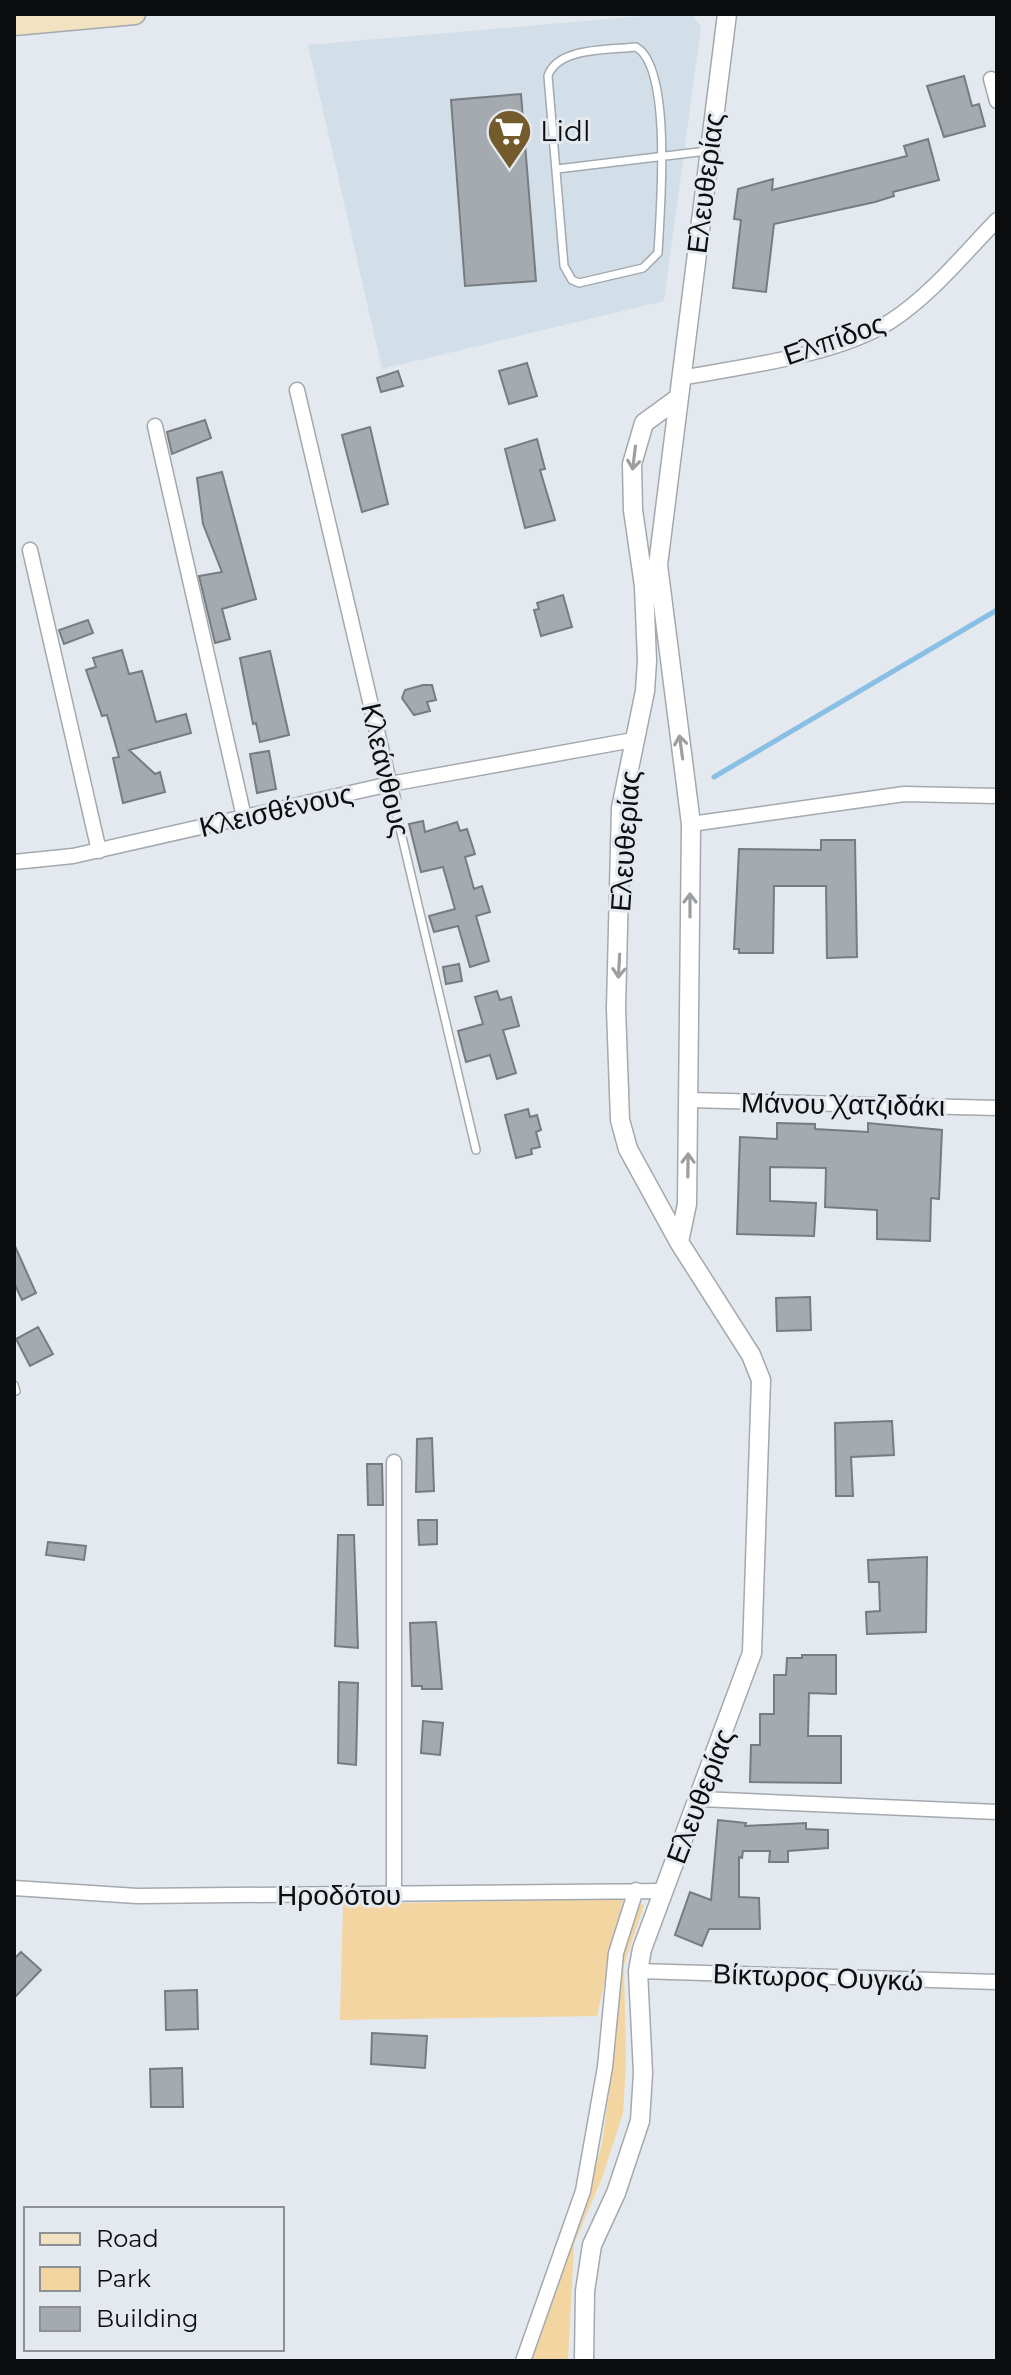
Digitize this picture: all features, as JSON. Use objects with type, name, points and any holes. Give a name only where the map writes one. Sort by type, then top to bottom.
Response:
[{"type":"main road","points":[[14,25],[135,14]]},
{"type":"street","name":"Ελευθερίας","points":[[679,1242],[687,1204],[691,824],[658,565],[727,14]]},
{"type":"street","points":[[991,79],[997,101]]},
{"type":"street","name":"Ελπίδος","points":[[680,378],[764,363],[844,341],[880,327],[918,300],[997,220]]},
{"type":"street","name":"Κλεάνθους","points":[[297,390],[392,792]]},
{"type":"street","name":"Ελευθερίας","points":[[584,2361],[585,2291],[592,2245],[616,2193],[640,2121],[643,2073],[638,1971],[645,1937],[700,1799],[754,1643],[762,1392],[751,1355],[679,1242],[628,1149],[620,1120],[616,1008],[620,837],[633,740],[644,699],[647,661],[644,586],[631,486],[633,452],[644,423],[677,399]]},
{"type":"street","points":[[155,426],[244,817]]},
{"type":"street","points":[[30,550],[99,851]]},
{"type":"street","name":"Κλεισθένους","points":[[14,862],[99,851],[244,817],[392,792],[633,740]]},
{"type":"street","points":[[691,824],[857,798],[904,794],[997,796]]},
{"type":"street","name":"Μάνου Χατζιδάκι","points":[[689,1100],[997,1108]]},
{"type":"street","points":[[394,1462],[394,1895]]},
{"type":"street","points":[[700,1799],[997,1812]]},
{"type":"street","name":"Ηροδότου","points":[[14,1888],[137,1896],[664,1891]]},
{"type":"street","points":[[523,2361],[583,2191],[605,2067],[616,1953],[636,1890]]},
{"type":"street","name":"Βίκτωρος Ουγκώ","points":[[638,1971],[997,1982]]},
{"type":"lane","points":[[636,47],[654,66],[663,157],[658,253],[653,262],[643,268],[579,283],[572,280],[564,266],[550,69],[568,56],[636,47]]},
{"type":"lane","points":[[557,169],[709,151]]},
{"type":"lane","name":"Κλεάνθους","points":[[392,792],[476,1150]]},
{"type":"shaded area","name":"Lidl","points":[[691,14],[701,27],[664,301],[382,369],[308,45]]},
{"type":"green space","points":[[623,1899],[597,2016],[340,2020],[343,1904]]},
{"type":"green space","points":[[637,1903],[644,1905],[624,1965],[626,2064],[623,2113],[602,2178],[574,2244],[568,2361],[527,2361],[585,2204],[602,2144],[616,2042],[620,1962]]},
{"type":"building","points":[[964,76],[972,106],[979,104],[985,126],[944,137],[927,86]]},
{"type":"building","name":"Lidl","points":[[521,94],[536,281],[465,286],[451,100]]},
{"type":"building","points":[[928,139],[939,180],[893,192],[894,196],[875,202],[774,224],[766,292],[733,288],[741,220],[734,219],[738,189],[773,179],[772,190],[907,156],[904,146]]},
{"type":"building","points":[[527,363],[537,396],[509,404],[499,371]]},
{"type":"building","points":[[398,371],[403,386],[381,392],[377,378]]},
{"type":"building","points":[[205,420],[211,438],[172,454],[167,432]]},
{"type":"building","points":[[370,427],[388,504],[362,512],[342,435]]},
{"type":"building","points":[[537,439],[545,469],[540,470],[555,520],[525,528],[505,449]]},
{"type":"building","points":[[222,472],[256,599],[222,609],[230,639],[215,643],[199,576],[222,572],[203,524],[197,478]]},
{"type":"building","points":[[563,595],[572,627],[541,636],[534,610],[539,609],[537,603]]},
{"type":"building","points":[[88,620],[93,633],[64,644],[59,630]]},
{"type":"building","points":[[122,650],[129,674],[142,671],[156,722],[186,714],[191,733],[129,750],[155,774],[160,772],[165,792],[123,803],[113,758],[119,757],[107,715],[102,716],[86,670],[96,667],[93,658]]},
{"type":"building","points":[[270,651],[289,735],[260,742],[256,723],[253,724],[240,658]]},
{"type":"building","points":[[432,685],[436,700],[427,702],[430,711],[414,715],[402,698],[405,690]]},
{"type":"building","points":[[269,751],[276,789],[257,793],[250,754]]},
{"type":"building","points":[[423,821],[425,832],[457,822],[460,831],[467,829],[475,854],[465,857],[474,889],[482,886],[490,912],[476,916],[489,961],[470,967],[458,926],[434,932],[429,916],[455,909],[443,867],[421,872],[409,824]]},
{"type":"building","points":[[821,840],[855,840],[857,957],[827,958],[826,886],[774,886],[773,953],[739,953],[739,949],[734,949],[739,849],[821,850]]},
{"type":"building","points":[[459,964],[462,981],[446,984],[443,967]]},
{"type":"building","points":[[497,991],[500,1000],[511,997],[519,1026],[503,1030],[516,1073],[497,1079],[490,1055],[466,1062],[458,1031],[483,1024],[475,997]]},
{"type":"building","points":[[528,1109],[530,1117],[537,1115],[541,1130],[536,1132],[540,1147],[531,1149],[532,1154],[516,1158],[505,1115]]},
{"type":"building","points":[[777,1123],[815,1124],[815,1129],[868,1132],[868,1123],[942,1130],[939,1199],[931,1198],[930,1241],[877,1239],[877,1210],[825,1207],[826,1168],[770,1167],[770,1201],[816,1203],[814,1236],[737,1234],[740,1137],[777,1139]]},
{"type":"building","points":[[14,1244],[36,1293],[22,1300],[14,1283]]},
{"type":"building","points":[[810,1297],[811,1330],[777,1331],[776,1298]]},
{"type":"building","points":[[38,1327],[53,1354],[30,1366],[16,1339]]},
{"type":"building","points":[[892,1421],[894,1455],[851,1457],[853,1496],[836,1496],[835,1423]]},
{"type":"building","points":[[432,1438],[434,1491],[416,1492],[417,1439]]},
{"type":"building","points":[[367,1464],[382,1464],[383,1505],[368,1505]]},
{"type":"building","points":[[418,1520],[437,1520],[437,1544],[419,1545]]},
{"type":"building","points":[[338,1535],[354,1535],[358,1648],[335,1646]]},
{"type":"building","points":[[48,1542],[86,1546],[84,1560],[46,1555]]},
{"type":"building","points":[[927,1557],[926,1632],[867,1634],[866,1612],[880,1611],[879,1582],[869,1582],[868,1560]]},
{"type":"building","points":[[436,1622],[442,1689],[422,1689],[422,1686],[412,1686],[410,1623]]},
{"type":"building","points":[[802,1655],[836,1655],[836,1694],[809,1693],[808,1736],[841,1736],[841,1783],[750,1782],[751,1745],[760,1745],[760,1714],[774,1714],[774,1675],[786,1675],[787,1658],[802,1658]]},
{"type":"building","points":[[339,1682],[358,1683],[356,1765],[338,1763]]},
{"type":"building","points":[[423,1721],[443,1723],[440,1755],[421,1753]]},
{"type":"building","points":[[718,1820],[746,1823],[745,1826],[806,1823],[806,1829],[828,1830],[828,1848],[788,1851],[788,1862],[769,1862],[770,1851],[743,1851],[742,1858],[739,1857],[739,1897],[759,1898],[760,1929],[709,1929],[702,1946],[675,1935],[690,1892],[711,1900]]},
{"type":"building","points":[[21,1952],[41,1970],[14,1998],[14,1959]]},
{"type":"building","points":[[197,1990],[198,2029],[166,2030],[165,1991]]},
{"type":"building","points":[[372,2033],[427,2036],[425,2068],[371,2064]]},
{"type":"building","points":[[182,2068],[183,2107],[151,2107],[150,2069]]},
{"type":"waterway","points":[[714,777],[997,610]]},
{"type":"place","name":"Lidl","points":[[509,170]]}]
